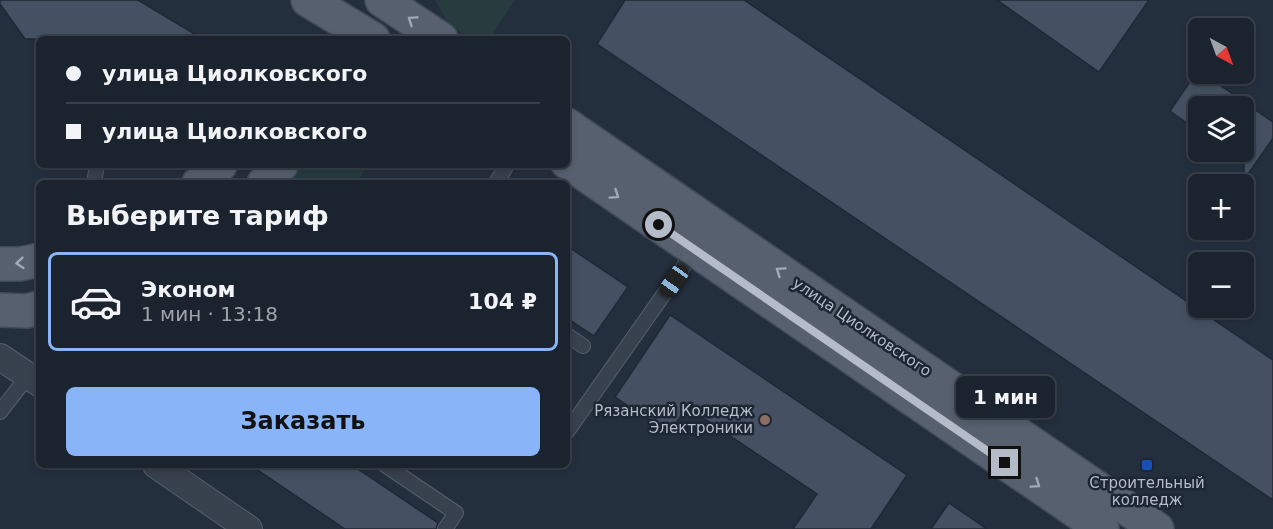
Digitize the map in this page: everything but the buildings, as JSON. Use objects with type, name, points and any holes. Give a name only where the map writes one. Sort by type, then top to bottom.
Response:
[{"type":"main road","points":[[308,0],[345,20],[368,36]]},
{"type":"main road","points":[[372,0],[372,36]]},
{"type":"main road","points":[[382,0],[436,36]]},
{"type":"main road","name":"улица Циолковского","points":[[570,127],[1157,529]]},
{"type":"main road","name":"улица Циолковского","points":[[570,164],[1102,529]]},
{"type":"main road","points":[[202,180],[216,168]]},
{"type":"main road","points":[[267,180],[278,168]]},
{"type":"main road","points":[[0,264],[20,264],[36,261]]},
{"type":"main road","points":[[0,310],[27,311],[36,309]]},
{"type":"street","points":[[0,357],[33,379]]},
{"type":"street","points":[[160,468],[249,529]]},
{"type":"lane","points":[[570,428],[695,250]]},
{"type":"lane","points":[[570,337],[583,346]]},
{"type":"lane","points":[[0,412],[33,379]]},
{"type":"lane","points":[[389,468],[456,513],[445,529]]},
{"type":"green space","points":[[435,0],[515,0],[491,36],[466,36],[449,24]]},
{"type":"green space","points":[[296,168],[366,168],[358,180],[286,180]]},
{"type":"place","name":"Рязанский Колледж Электроники","points":[[765,420]]},
{"type":"place","name":"Строительный колледж","points":[[1147,465]]},
{"type":"route","points":[[659,225],[1005,463]]}]
